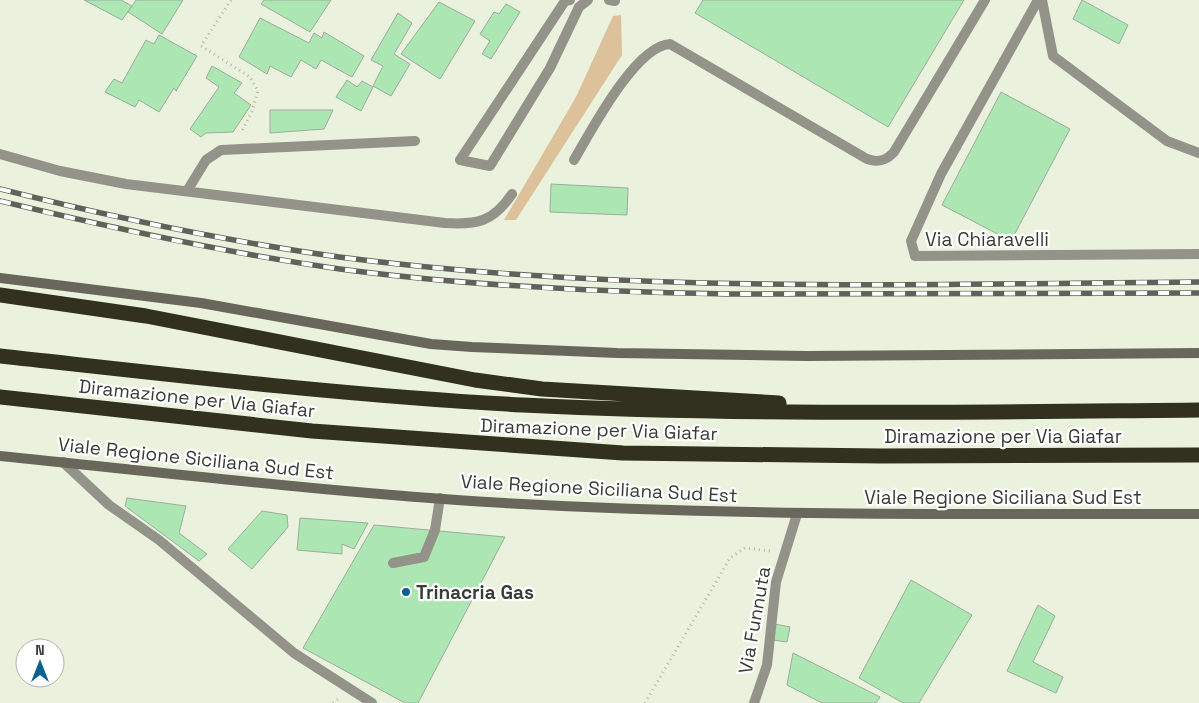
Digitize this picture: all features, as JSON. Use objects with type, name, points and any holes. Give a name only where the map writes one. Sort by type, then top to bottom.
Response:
[{"type":"highway","points":[[0,295],[146,316],[475,380],[542,389],[750,400],[886,413]]},
{"type":"highway","name":"Diramazione per Via Giafar","points":[[0,356],[363,393],[520,405],[640,410],[886,413],[1199,410]]},
{"type":"highway","name":"Diramazione per Via Giafar","points":[[0,397],[312,431],[623,453],[881,456],[1199,455]]},
{"type":"street","points":[[570,0],[565,0],[460,160],[490,166],[550,68],[579,6],[588,0]]},
{"type":"street","points":[[574,160],[626,77],[654,50],[670,44],[867,159],[874,161],[885,159],[894,152],[984,0]]},
{"type":"street","points":[[1040,0],[1053,56],[1167,141],[1199,152]]},
{"type":"street","name":"Via Chiaravelli","points":[[1040,0],[941,174],[911,241],[915,256],[1199,254]]},
{"type":"street","points":[[187,191],[206,160],[222,150],[415,141]]},
{"type":"street","points":[[0,154],[60,171],[126,184],[471,225],[495,214],[504,206],[512,194]]},
{"type":"street","points":[[0,278],[115,291],[268,313],[431,344],[472,347],[616,353],[806,356],[1199,353]]},
{"type":"street","name":"Viale Regione Siciliana Sud Est","points":[[0,456],[196,477],[440,498],[647,510],[797,514],[1199,514]]},
{"type":"street","points":[[63,462],[109,505],[159,540],[294,653],[372,703]]},
{"type":"street","points":[[393,562],[424,557],[435,530],[440,498]]},
{"type":"street","name":"Via Funnuta","points":[[754,703],[767,666],[776,582],[797,514]]},
{"type":"path","points":[[232,0],[201,46],[250,77],[258,91],[252,110],[233,148]]},
{"type":"path","points":[[645,703],[730,558],[744,548],[766,549],[784,554]]},
{"type":"shaded area","points":[[621,15],[622,55],[516,220],[504,220],[576,97],[613,16]]},
{"type":"building","points":[[84,0],[121,0],[132,6],[122,20]]},
{"type":"building","points":[[136,0],[183,0],[162,34],[128,12]]},
{"type":"building","points":[[264,0],[331,0],[310,32],[261,4]]},
{"type":"building","points":[[703,0],[964,0],[888,127],[695,13]]},
{"type":"building","points":[[1082,0],[1128,25],[1119,44],[1073,19]]},
{"type":"building","points":[[439,2],[475,21],[440,79],[401,54]]},
{"type":"building","points":[[506,4],[520,12],[491,59],[482,54],[490,41],[480,34],[494,12],[499,14]]},
{"type":"building","points":[[398,13],[412,23],[394,54],[410,64],[391,96],[373,86],[383,66],[371,60]]},
{"type":"building","points":[[260,18],[309,43],[314,33],[322,38],[324,32],[364,56],[352,77],[321,60],[316,69],[301,60],[291,77],[270,66],[267,74],[239,57]]},
{"type":"building","points":[[159,35],[197,56],[176,91],[174,88],[159,112],[139,100],[135,107],[105,92],[114,79],[122,83],[146,40],[154,44]]},
{"type":"building","points":[[212,66],[242,83],[234,93],[251,105],[233,132],[206,133],[201,137],[190,129],[219,87],[206,78]]},
{"type":"building","points":[[347,80],[357,87],[362,81],[373,87],[361,111],[336,97]]},
{"type":"building","points":[[1001,92],[1070,129],[1011,241],[942,205]]},
{"type":"building","points":[[270,110],[333,110],[324,129],[270,133]]},
{"type":"building","points":[[551,184],[628,188],[627,215],[550,212]]},
{"type":"building","points":[[127,498],[186,506],[179,533],[207,554],[199,561],[125,506]]},
{"type":"building","points":[[262,511],[287,515],[288,527],[252,569],[228,549]]},
{"type":"building","points":[[300,518],[368,523],[354,549],[342,544],[342,554],[297,550]]},
{"type":"building","name":"Trinacria Gas","points":[[374,525],[505,537],[418,703],[405,703],[303,648]]},
{"type":"building","points":[[911,580],[972,615],[919,703],[903,703],[859,678]]},
{"type":"building","points":[[1038,605],[1055,616],[1033,662],[1063,677],[1056,693],[1007,671]]},
{"type":"building","points":[[775,624],[790,627],[787,642],[773,640]]},
{"type":"building","points":[[793,653],[880,697],[876,703],[822,703],[787,685]]},
{"type":"railway","points":[[0,189],[126,219],[254,244],[339,257],[446,269],[553,277],[768,284],[876,285],[1199,282]]},
{"type":"railway","points":[[0,201],[211,248],[297,263],[388,275],[485,284],[630,292],[727,294],[1199,293]]},
{"type":"place","name":"Trinacria Gas","points":[[406,592]]}]
